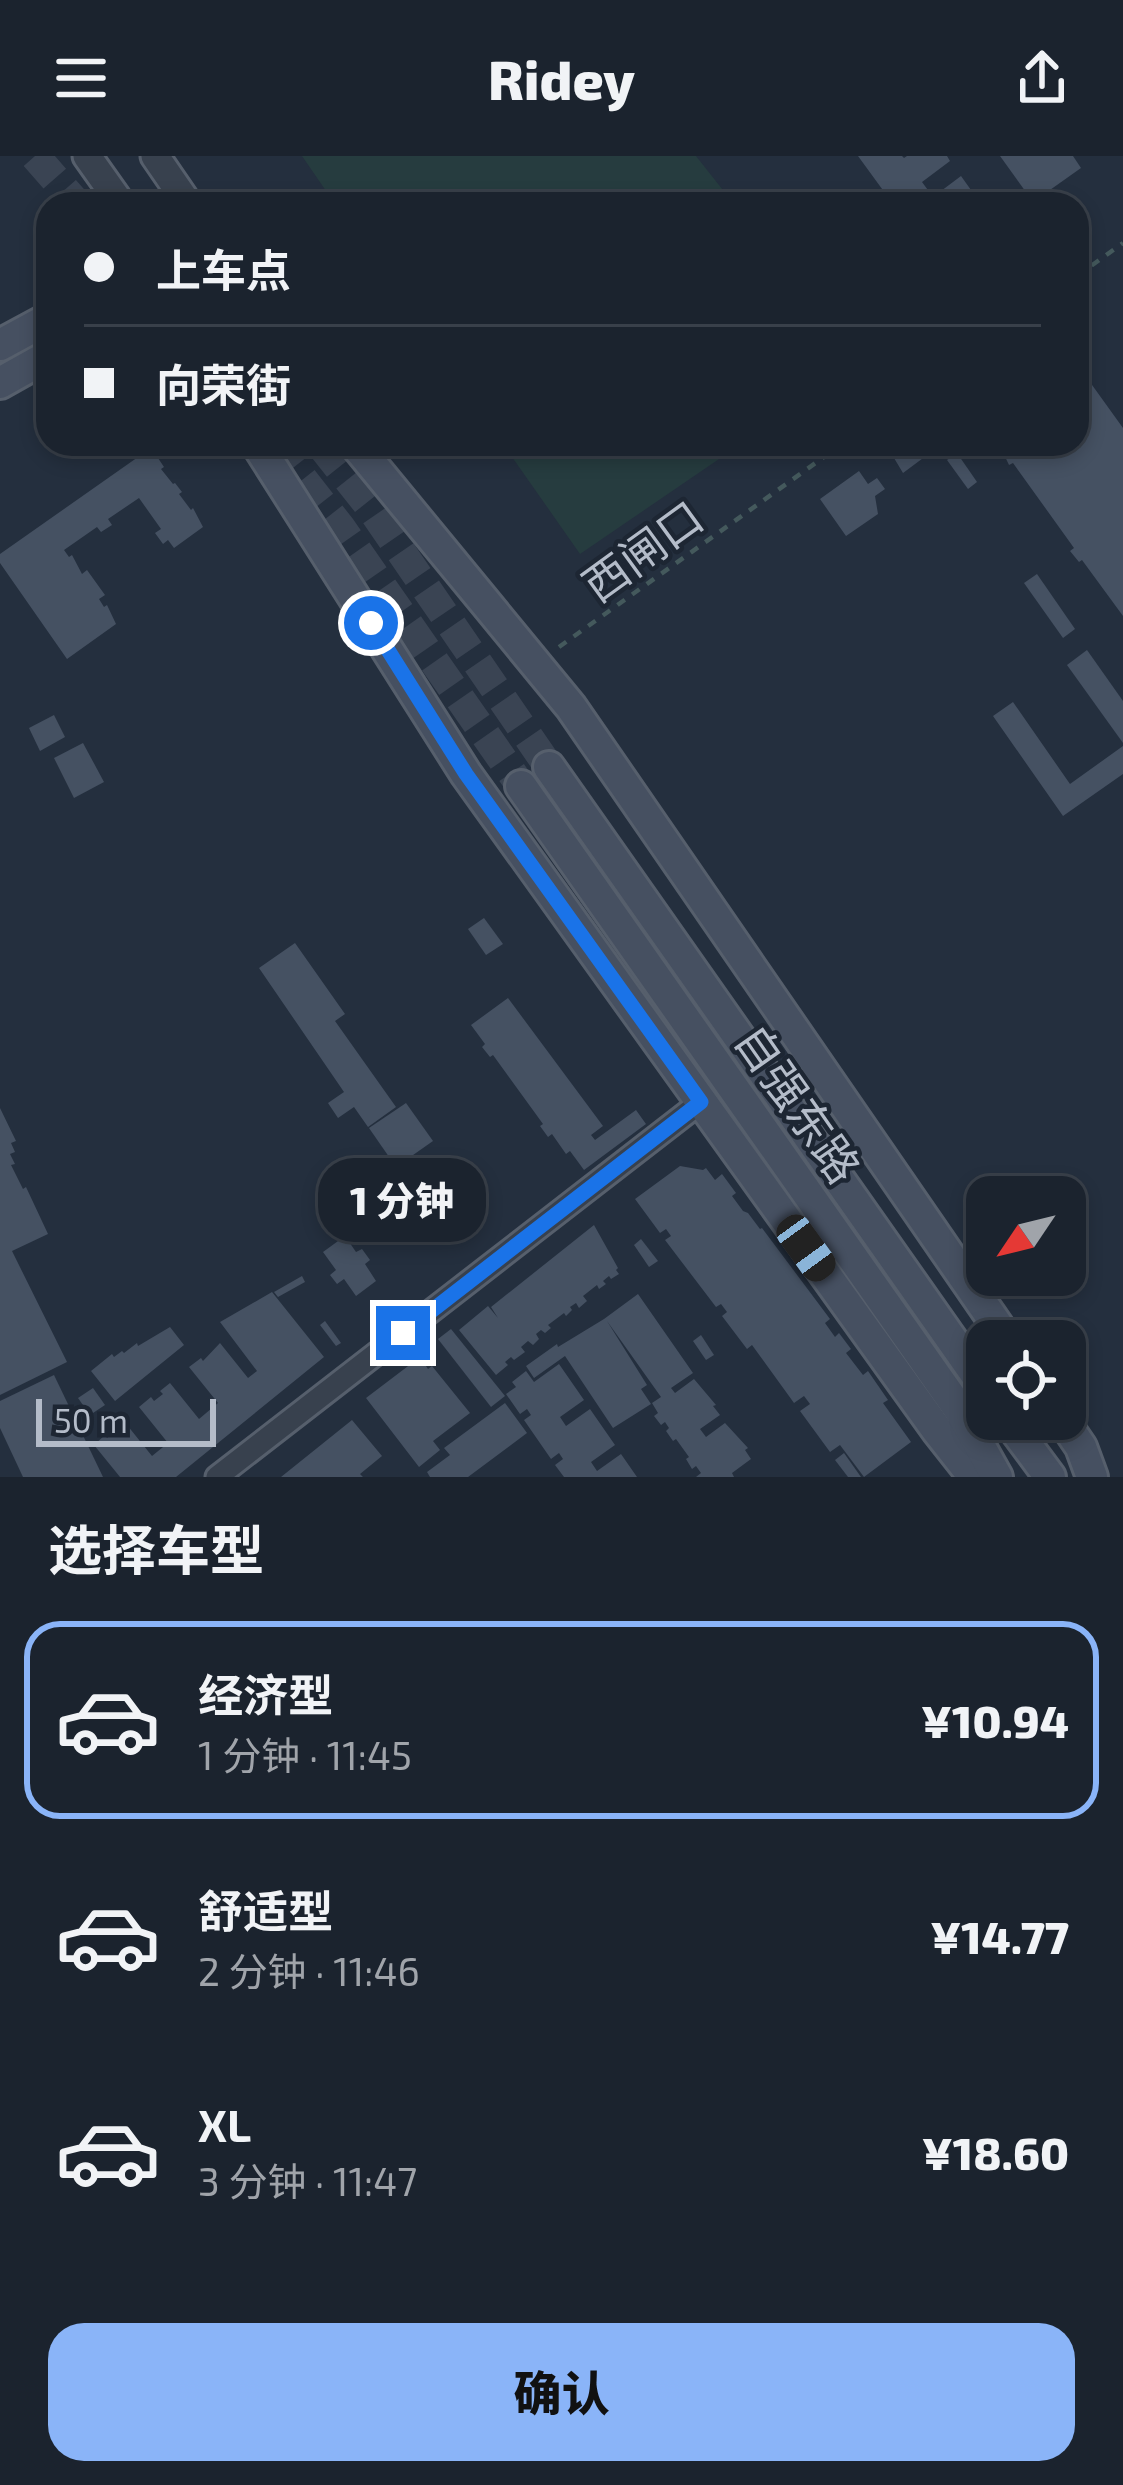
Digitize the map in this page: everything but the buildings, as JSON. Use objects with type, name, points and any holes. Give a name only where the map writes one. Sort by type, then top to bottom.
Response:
[{"type":"main road","points":[[0,345],[36,326]]},
{"type":"main road","points":[[0,382],[36,362]]},
{"type":"main road","points":[[265,456],[466,774],[974,1477]]},
{"type":"main road","points":[[365,456],[571,707],[994,1320]]},
{"type":"main road","name":"自强东路","points":[[549,767],[966,1360]]},
{"type":"main road","name":"自强东路","points":[[521,786],[959,1409],[997,1477]]},
{"type":"main road","points":[[1023,1440],[1050,1477]]},
{"type":"main road","points":[[1076,1440],[1092,1477]]},
{"type":"street","points":[[87,156],[112,192]]},
{"type":"street","points":[[155,156],[180,192]]},
{"type":"street","points":[[217,1477],[701,1102]]},
{"type":"path","points":[[1089,267],[1123,243]]},
{"type":"path","name":"西闸口","points":[[535,664],[825,456]]},
{"type":"green space","points":[[302,156],[696,156],[724,192],[327,192]]},
{"type":"green space","points":[[511,456],[723,456],[580,554]]},
{"type":"tunnel","points":[[35,156],[66,192]]},
{"type":"tunnel","points":[[284,456],[341,528],[521,786]]},
{"type":"tunnel","points":[[330,456],[371,508],[549,767]]},
{"type":"route","points":[[371,623],[466,774],[701,1102],[403,1333]]}]
